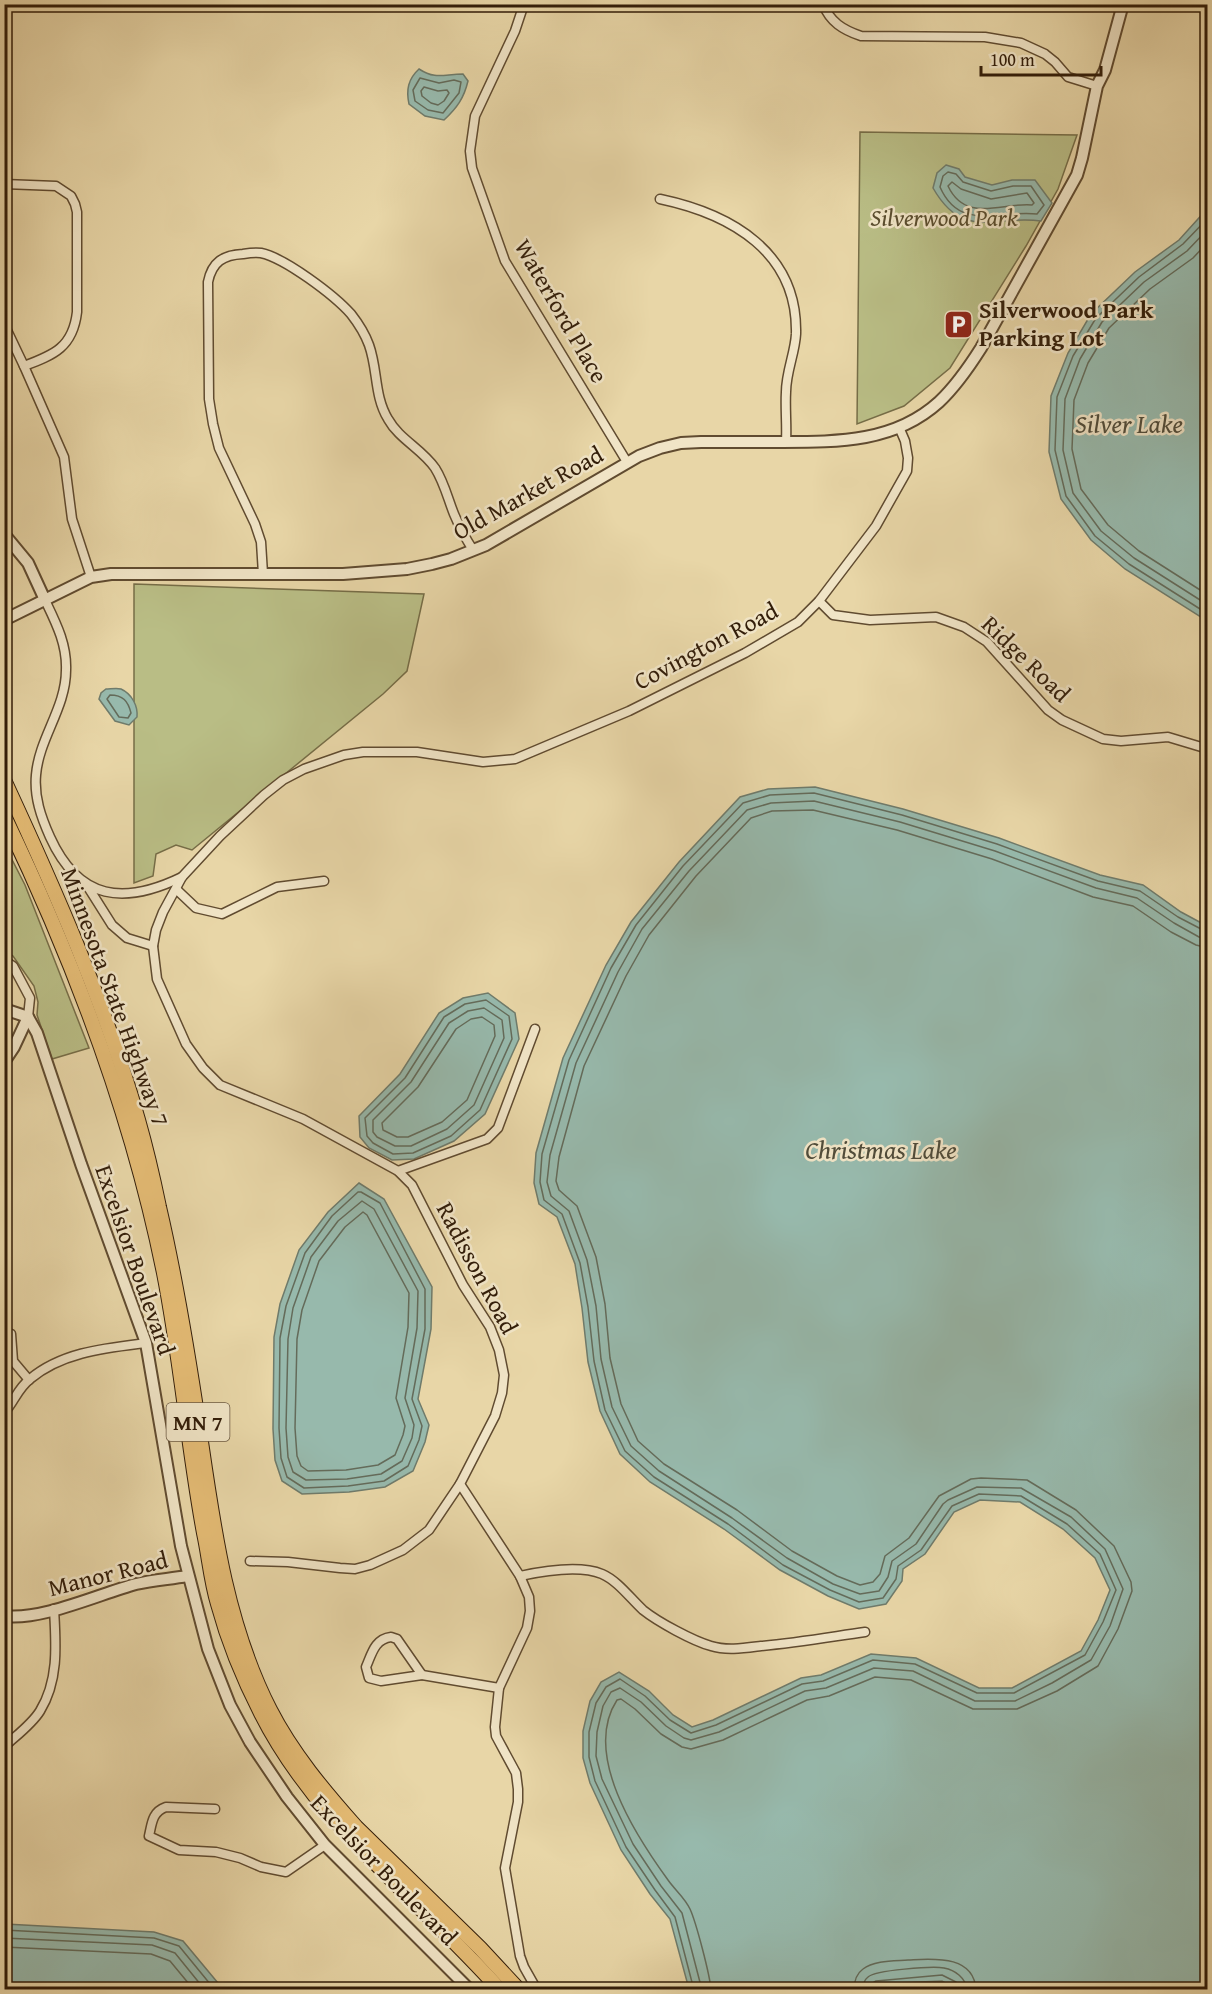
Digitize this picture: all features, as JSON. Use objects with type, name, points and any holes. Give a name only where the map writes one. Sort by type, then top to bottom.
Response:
[{"type":"main road","name":"Minnesota State Highway 7","points":[[4,780],[75,940],[138,1120],[176,1279],[210,1508],[228,1596],[240,1638],[256,1678],[270,1710],[293,1748],[339,1808],[519,1989]]},
{"type":"main road","name":"Minnesota State Highway 7","points":[[4,816],[62,942],[91,1016],[127,1121],[149,1205],[164,1277],[200,1509],[217,1601],[246,1681],[284,1755],[329,1815],[501,1989]]},
{"type":"street","name":"Waterford Place","points":[[524,4],[515,31],[475,116],[470,151],[472,168],[505,261],[627,462]]},
{"type":"street","points":[[823,4],[826,13],[836,24],[848,32],[861,36],[985,37],[1021,43],[1045,54],[1068,77],[1097,86]]},
{"type":"street","points":[[899,427],[939,402],[965,372],[981,348],[1077,175],[1097,86],[1105,69],[1123,4]]},
{"type":"street","points":[[4,184],[56,186],[71,196],[78,212],[75,324],[65,344],[56,352],[24,366]]},
{"type":"street","points":[[660,200],[690,206],[729,223],[764,248],[786,279],[796,317],[796,336],[786,391],[786,442]]},
{"type":"street","points":[[263,574],[261,542],[255,524],[219,448],[209,399],[208,282],[210,273],[220,260],[238,254],[260,253],[284,261],[341,303],[352,315],[369,344],[382,407],[398,433],[423,454],[434,467],[443,483],[455,517],[473,550]]},
{"type":"street","points":[[4,324],[64,457],[72,519],[91,577]]},
{"type":"street","name":"Old Market Road","points":[[4,620],[91,577],[135,573],[343,574],[407,569],[450,560],[486,545],[627,462],[660,448],[681,443],[858,440],[899,427]]},
{"type":"street","name":"Covington Road","points":[[182,877],[220,836],[264,795],[283,780],[304,769],[344,755],[363,752],[417,752],[483,762],[515,759],[629,711],[745,653],[798,622],[819,602],[876,526],[907,471],[908,458],[905,441],[899,427]]},
{"type":"street","points":[[4,534],[28,563],[63,641],[66,674],[63,698],[39,758],[36,775],[37,795],[43,821],[52,843],[68,867],[85,883],[112,925],[127,938],[153,946]]},
{"type":"street","name":"Ridge Road","points":[[819,602],[833,615],[870,620],[936,616],[964,627],[987,642],[1047,710],[1062,720],[1103,739],[1121,741],[1168,737],[1208,750]]},
{"type":"street","points":[[85,883],[104,891],[129,894],[158,888],[182,877]]},
{"type":"street","name":"Radisson Road","points":[[182,877],[177,890],[163,912],[153,946],[157,979],[186,1044],[203,1068],[220,1085],[303,1119],[398,1171],[412,1185],[463,1285],[490,1327],[499,1350],[504,1375],[495,1416],[460,1484],[429,1530],[403,1550],[370,1565],[355,1569],[288,1562],[250,1561]]},
{"type":"street","points":[[177,890],[196,908],[222,914],[277,887],[324,881]]},
{"type":"street","points":[[4,960],[13,966],[30,998],[28,1017],[4,1062]]},
{"type":"street","points":[[4,1009],[28,1017]]},
{"type":"street","name":"Excelsior Boulevard","points":[[28,1017],[37,1033],[81,1164],[146,1343],[187,1576],[212,1660],[240,1724],[286,1797],[325,1845],[470,1989]]},
{"type":"street","points":[[398,1171],[487,1138],[498,1128],[535,1029]]},
{"type":"street","points":[[11,1334],[13,1361],[29,1380]]},
{"type":"street","points":[[4,1413],[29,1380],[68,1358],[99,1349],[146,1343]]},
{"type":"street","points":[[460,1484],[520,1576],[529,1597],[530,1611],[527,1628],[499,1688],[495,1727],[496,1736],[516,1773],[518,1790],[518,1802],[506,1856],[506,1884],[520,1956],[524,1968],[537,1989]]},
{"type":"street","points":[[520,1576],[543,1571],[566,1570],[599,1573],[609,1577],[645,1612],[698,1642],[714,1647],[785,1644],[865,1632]]},
{"type":"street","name":"Manor Road","points":[[4,1616],[25,1617],[137,1584],[187,1576]]},
{"type":"street","points":[[6,1745],[39,1713],[52,1683],[55,1666],[54,1609]]},
{"type":"street","points":[[422,1675],[397,1639],[391,1636],[380,1640],[366,1667],[369,1677],[381,1681],[422,1675],[499,1688]]},
{"type":"street","points":[[215,1809],[166,1807],[160,1809],[155,1814],[149,1836],[179,1850],[216,1852],[240,1858],[261,1867],[286,1872],[325,1845]]},
{"type":"green space","name":"Silverwood Park","points":[[860,132],[1077,135],[1058,189],[1026,246],[950,368],[904,406],[857,424]]},
{"type":"green space","points":[[134,584],[424,594],[407,671],[383,694],[192,850],[176,845],[156,854],[153,876],[134,883]]},
{"type":"green space","points":[[4,844],[25,885],[89,1048],[52,1059],[37,1015],[38,1002],[34,986],[13,956],[5,950]]},
{"type":"water","points":[[419,69],[440,76],[463,74],[468,81],[459,102],[444,120],[425,116],[409,104],[409,85]]},
{"type":"water","points":[[946,165],[959,169],[965,177],[992,185],[1012,180],[1035,180],[1052,203],[1041,221],[981,222],[969,220],[956,215],[945,205],[933,188],[937,173]]},
{"type":"water","name":"Silver Lake","points":[[1207,209],[1207,621],[1125,569],[1091,540],[1061,499],[1049,452],[1051,396],[1068,353],[1091,314],[1135,272],[1179,240]]},
{"type":"water","points":[[106,689],[121,689],[134,701],[137,717],[129,725],[115,721],[99,699],[101,693]]},
{"type":"water","name":"Christmas Lake","points":[[815,787],[903,809],[999,838],[1100,875],[1143,885],[1181,912],[1207,926],[1207,1989],[957,1990],[942,1981],[898,1983],[858,1990],[689,1989],[670,1919],[650,1894],[621,1850],[590,1783],[583,1758],[583,1731],[590,1701],[601,1682],[619,1672],[649,1691],[673,1715],[692,1727],[713,1720],[801,1678],[821,1675],[871,1654],[916,1658],[979,1688],[1012,1688],[1081,1651],[1098,1620],[1110,1590],[1095,1558],[1063,1529],[1020,1502],[980,1500],[954,1512],[925,1554],[903,1569],[902,1581],[886,1604],[859,1609],[828,1596],[780,1570],[724,1529],[650,1482],[620,1454],[600,1411],[588,1362],[575,1264],[557,1217],[539,1204],[534,1183],[536,1153],[563,1058],[606,965],[631,922],[679,862],[740,797],[768,789]]},
{"type":"water","points":[[488,993],[515,1013],[519,1039],[485,1114],[454,1141],[414,1159],[392,1160],[369,1148],[360,1137],[359,1116],[400,1074],[439,1013],[463,998]]},
{"type":"water","points":[[359,1183],[384,1199],[432,1287],[431,1329],[418,1399],[429,1425],[425,1442],[413,1471],[385,1487],[349,1492],[302,1494],[282,1481],[275,1460],[274,1337],[280,1304],[299,1250],[328,1212]]},
{"type":"water","points":[[5,1924],[154,1932],[183,1941],[223,1989],[5,1989]]},
{"type":"place","name":"Silverwood Park Parking Lot","points":[[958,324]]}]
